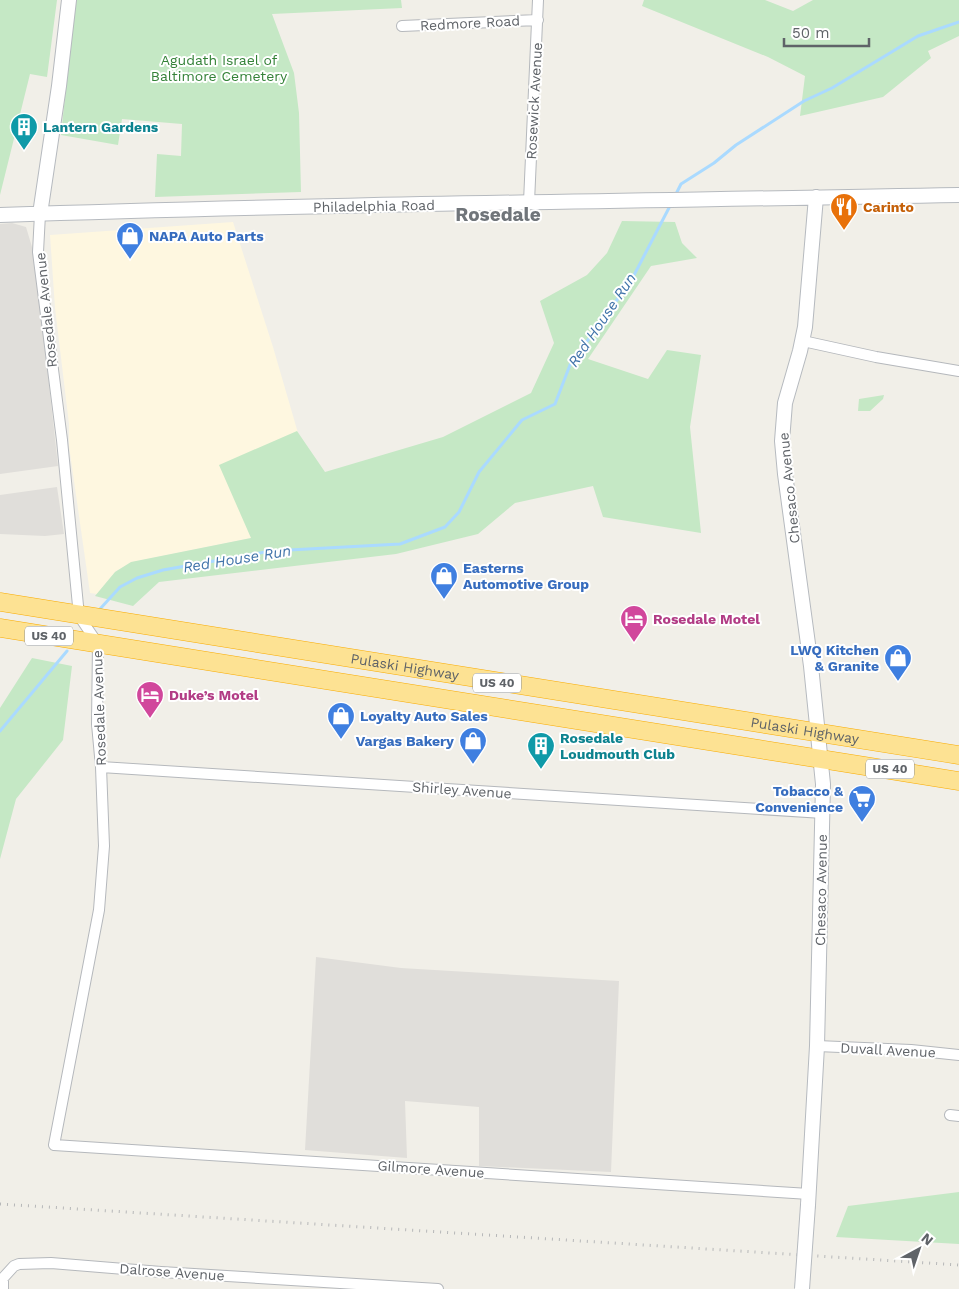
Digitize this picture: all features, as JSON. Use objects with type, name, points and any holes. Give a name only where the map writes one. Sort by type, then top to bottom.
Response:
[{"type":"highway","name":"Pulaski Highway","points":[[0,602],[959,755]]},
{"type":"highway","name":"Pulaski Highway","points":[[0,628],[959,780]]},
{"type":"street","points":[[40,214],[59,86],[69,0]]},
{"type":"street","name":"Rosewick Avenue","points":[[529,202],[538,0]]},
{"type":"street","name":"Redmore Road","points":[[402,26],[538,20]]},
{"type":"street","name":"Philadelphia Road","points":[[0,216],[529,202],[959,195]]},
{"type":"street","name":"Chesaco Avenue","points":[[802,1289],[817,1046],[823,784],[809,652],[782,441],[785,404],[803,341],[816,197]]},
{"type":"street","name":"Rosedale Avenue","points":[[40,214],[38,252],[62,440],[79,616],[98,644],[97,724],[101,767],[104,846],[99,910],[54,1145]]},
{"type":"street","points":[[803,341],[876,357],[959,370]]},
{"type":"street","name":"Shirley Avenue","points":[[101,767],[823,813]]},
{"type":"street","name":"Duvall Avenue","points":[[817,1046],[910,1050],[959,1055]]},
{"type":"street","name":"Gilmore Avenue","points":[[54,1145],[808,1200]]},
{"type":"street","name":"Dalrose Avenue","points":[[3,1284],[10,1269],[20,1264],[51,1263],[160,1272],[438,1289]]},
{"type":"shaded area","points":[[233,222],[298,433],[251,538],[133,562],[116,571],[97,594],[90,593],[69,446],[69,424],[55,308],[50,235]]},
{"type":"shaded area","points":[[12,223],[26,227],[35,257],[58,466],[0,474],[0,224]]},
{"type":"shaded area","points":[[57,487],[64,534],[45,536],[0,534],[0,495]]},
{"type":"shaded area","points":[[316,957],[401,968],[619,981],[611,1172],[479,1166],[479,1107],[405,1101],[407,1158],[305,1150]]},
{"type":"green space","points":[[0,0],[57,0],[47,77],[30,74],[0,195]]},
{"type":"green space","name":"Agudath Israel of Baltimore Cemetery","points":[[75,0],[401,0],[402,8],[272,14],[294,73],[299,113],[301,192],[155,197],[157,154],[181,156],[182,124],[122,119],[118,145],[61,135]]},
{"type":"green space","points":[[644,0],[765,0],[793,11],[813,0],[959,0],[959,36],[928,51],[931,58],[883,97],[800,116],[805,76],[768,57],[642,6]]},
{"type":"green space","points":[[622,221],[675,222],[682,243],[697,258],[651,266],[588,359],[648,379],[667,350],[701,355],[690,427],[701,533],[603,517],[593,486],[515,503],[478,534],[396,554],[159,582],[133,606],[95,596],[115,572],[131,562],[251,538],[219,465],[297,431],[325,472],[443,437],[531,393],[554,343],[540,301],[587,275],[607,253]]},
{"type":"green space","points":[[884,395],[883,399],[870,411],[858,411],[859,399]]},
{"type":"green space","points":[[32,658],[72,666],[63,740],[16,799],[0,859],[0,708]]},
{"type":"green space","points":[[959,1192],[959,1244],[836,1237],[848,1206]]},
{"type":"waterway","name":"Red House Run","points":[[675,196],[681,184],[714,163],[736,145],[804,101],[832,88],[918,36],[959,22]]},
{"type":"waterway","name":"Red House Run","points":[[100,609],[120,587],[137,578],[163,570],[271,551],[400,544],[445,527],[459,512],[479,472],[522,420],[555,404],[570,365],[632,279],[671,204]]},
{"type":"waterway","name":"Red House Run","points":[[0,731],[67,651]]},
{"type":"railway","points":[[0,1204],[959,1265]]},
{"type":"place","name":"Lantern Gardens","points":[[24,151]]},
{"type":"place","name":"Carinto","points":[[844,231]]},
{"type":"place","name":"NAPA Auto Parts","points":[[130,260]]},
{"type":"place","name":"Easterns Automotive Group","points":[[444,600]]},
{"type":"place","name":"Rosedale Motel","points":[[634,643]]},
{"type":"place","name":"LWQ Kitchen & Granite","points":[[898,682]]},
{"type":"place","name":"Duke’s Motel","points":[[150,719]]},
{"type":"place","name":"Loyalty Auto Sales","points":[[341,740]]},
{"type":"place","name":"Vargas Bakery","points":[[473,765]]},
{"type":"place","name":"Rosedale Loudmouth Club","points":[[541,770]]},
{"type":"place","name":"Tobacco & Convenience","points":[[862,823]]},
{"type":"district","name":"Rosedale","points":[[498,214]]}]
